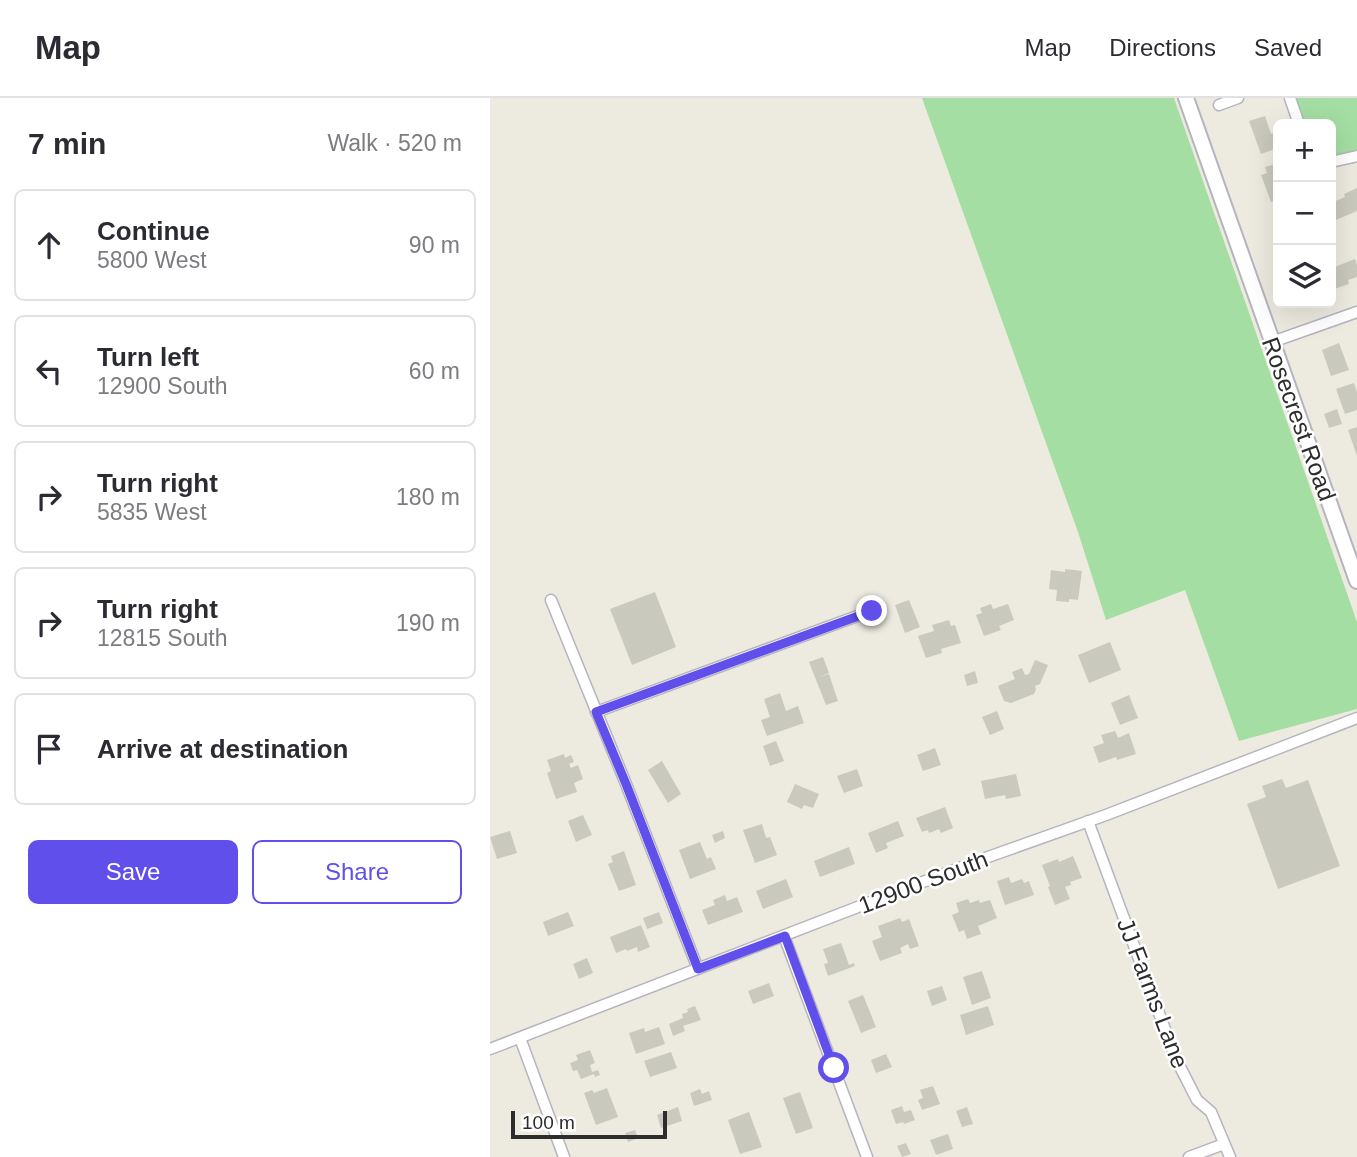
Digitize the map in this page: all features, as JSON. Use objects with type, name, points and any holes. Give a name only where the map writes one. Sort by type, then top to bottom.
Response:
[{"type":"main road","name":"Rosecrest Road","points":[[1186,98],[1357,581]]},
{"type":"street","points":[[1219,105],[1238,98]]},
{"type":"street","points":[[1290,98],[1297,119]]},
{"type":"street","points":[[1336,161],[1357,156]]},
{"type":"street","points":[[1272,342],[1357,312]]},
{"type":"street","points":[[551,600],[698,969]]},
{"type":"street","points":[[596,712],[872,611]]},
{"type":"street","name":"12900 South","points":[[490,1049],[1357,718]]},
{"type":"street","name":"JJ Farms Lane","points":[[1088,821],[1176,1059],[1197,1100],[1211,1112],[1230,1157]]},
{"type":"street","points":[[785,936],[867,1157]]},
{"type":"street","points":[[520,1038],[564,1157]]},
{"type":"street","points":[[1189,1157],[1224,1144]]},
{"type":"green space","points":[[922,98],[1174,98],[1357,622],[1357,709],[1239,741],[1185,590],[1106,620],[1078,532]]},
{"type":"green space","points":[[1290,98],[1357,98],[1357,156],[1336,161],[1336,119],[1297,119]]},
{"type":"building","points":[[1265,116],[1271,134],[1273,133],[1273,150],[1261,154],[1249,121]]},
{"type":"building","points":[[1273,165],[1271,202],[1261,175],[1267,173],[1265,167]]},
{"type":"building","points":[[1357,188],[1357,211],[1336,220],[1336,201],[1345,197],[1344,194]]},
{"type":"building","points":[[1355,259],[1357,277],[1348,280],[1349,284],[1336,288],[1336,266]]},
{"type":"building","points":[[1339,343],[1349,370],[1331,376],[1322,350]]},
{"type":"building","points":[[1354,383],[1357,410],[1345,414],[1336,389]]},
{"type":"building","points":[[1337,409],[1342,424],[1329,428],[1324,414]]},
{"type":"building","points":[[1357,427],[1357,456],[1348,430]]},
{"type":"building","points":[[1065,569],[1082,571],[1078,600],[1056,601],[1057,590],[1049,589],[1051,570],[1065,572]]},
{"type":"building","points":[[655,592],[676,647],[632,665],[610,609]]},
{"type":"building","points":[[909,600],[920,627],[905,633],[895,605]]},
{"type":"building","points":[[991,604],[993,609],[1008,604],[1014,620],[999,626],[1001,630],[984,636],[976,615],[982,613],[980,608]]},
{"type":"building","points":[[949,620],[951,626],[955,625],[961,643],[941,649],[942,653],[926,658],[918,636],[934,631],[932,625]]},
{"type":"building","points":[[1110,642],[1121,670],[1089,683],[1078,655]]},
{"type":"building","points":[[823,657],[829,673],[819,677],[829,674],[838,701],[826,705],[809,662]]},
{"type":"building","points":[[1035,660],[1048,665],[1040,684],[1035,686],[1034,694],[1011,703],[1004,701],[998,686],[1015,679],[1012,672],[1022,668],[1025,675],[1029,674]]},
{"type":"building","points":[[975,671],[978,683],[967,686],[964,675]]},
{"type":"building","points":[[780,693],[786,711],[798,706],[804,723],[767,736],[761,720],[770,717],[764,699]]},
{"type":"building","points":[[1129,695],[1138,718],[1120,725],[1111,703]]},
{"type":"building","points":[[997,711],[1004,729],[990,735],[982,717]]},
{"type":"building","points":[[1115,731],[1118,738],[1129,733],[1136,754],[1099,763],[1093,747],[1104,743],[1101,735]]},
{"type":"building","points":[[776,741],[784,761],[770,766],[763,746]]},
{"type":"building","points":[[935,748],[941,765],[923,771],[917,755]]},
{"type":"building","points":[[564,754],[565,758],[571,755],[574,762],[569,764],[571,768],[578,765],[583,779],[574,783],[577,792],[556,799],[547,773],[551,771],[547,760]]},
{"type":"building","points":[[662,761],[681,794],[668,803],[648,770]]},
{"type":"building","points":[[857,769],[863,786],[844,793],[837,776]]},
{"type":"building","points":[[1016,774],[1021,796],[1006,799],[1005,795],[985,799],[981,781]]},
{"type":"building","points":[[1282,779],[1286,788],[1308,780],[1340,866],[1278,889],[1247,804],[1266,797],[1262,786]]},
{"type":"building","points":[[795,784],[819,794],[813,808],[804,805],[802,809],[787,802]]},
{"type":"building","points":[[945,807],[953,828],[941,833],[939,829],[929,833],[928,830],[922,832],[916,818]]},
{"type":"building","points":[[583,815],[592,835],[576,842],[568,821]]},
{"type":"building","points":[[898,821],[904,836],[886,843],[888,848],[876,853],[868,833]]},
{"type":"building","points":[[762,824],[766,838],[770,837],[777,855],[755,863],[743,830]]},
{"type":"building","points":[[510,831],[517,853],[497,859],[490,837]]},
{"type":"building","points":[[723,831],[725,838],[715,843],[712,835]]},
{"type":"building","points":[[700,842],[707,859],[711,857],[716,869],[690,879],[679,850]]},
{"type":"building","points":[[849,847],[855,864],[820,877],[814,861]]},
{"type":"building","points":[[624,851],[636,885],[619,891],[608,864],[613,862],[611,856]]},
{"type":"building","points":[[1073,856],[1082,878],[1065,887],[1070,899],[1055,905],[1042,865]]},
{"type":"building","points":[[1009,877],[1011,883],[1022,879],[1024,883],[1029,881],[1034,895],[1005,905],[997,881]]},
{"type":"building","points":[[786,879],[793,897],[763,909],[756,891]]},
{"type":"building","points":[[725,895],[727,901],[737,897],[743,912],[708,925],[702,910],[715,905],[713,900]]},
{"type":"building","points":[[968,899],[970,903],[990,900],[997,918],[978,926],[981,934],[967,939],[964,930],[959,932],[952,915],[959,912],[956,903]]},
{"type":"building","points":[[568,912],[574,926],[548,936],[543,922]]},
{"type":"building","points":[[659,912],[663,923],[647,929],[643,918]]},
{"type":"building","points":[[900,918],[902,922],[909,919],[919,946],[910,949],[908,944],[900,948],[902,953],[880,961],[872,941],[882,937],[878,926]]},
{"type":"building","points":[[641,925],[650,947],[638,952],[637,947],[616,953],[610,937]]},
{"type":"building","points":[[841,943],[849,965],[854,963],[855,966],[828,976],[824,964],[828,963],[823,949]]},
{"type":"building","points":[[587,958],[593,973],[579,979],[573,964]]},
{"type":"building","points":[[982,971],[991,998],[972,1005],[963,977]]},
{"type":"building","points":[[769,983],[774,996],[753,1004],[748,991]]},
{"type":"building","points":[[942,986],[947,1000],[932,1006],[927,991]]},
{"type":"building","points":[[863,995],[876,1027],[861,1033],[848,1001]]},
{"type":"building","points":[[695,1006],[701,1020],[683,1026],[685,1031],[673,1036],[669,1024],[683,1018],[682,1014],[688,1012],[687,1009]]},
{"type":"building","points":[[988,1006],[994,1025],[966,1035],[960,1015]]},
{"type":"building","points":[[659,1027],[665,1044],[636,1054],[629,1033],[644,1028],[645,1032]]},
{"type":"building","points":[[590,1050],[595,1063],[590,1065],[592,1072],[598,1070],[600,1075],[595,1077],[594,1074],[581,1079],[570,1063],[578,1060],[576,1055]]},
{"type":"building","points":[[671,1052],[677,1068],[650,1077],[644,1061]]},
{"type":"building","points":[[886,1054],[892,1067],[876,1073],[871,1060]]},
{"type":"building","points":[[933,1086],[940,1104],[922,1110],[918,1100],[923,1098],[920,1090]]},
{"type":"building","points":[[607,1088],[618,1117],[596,1125],[584,1093],[592,1090],[594,1093]]},
{"type":"building","points":[[700,1089],[702,1094],[709,1091],[712,1100],[694,1106],[690,1093]]},
{"type":"building","points":[[800,1092],[813,1128],[796,1134],[783,1098]]},
{"type":"building","points":[[902,1106],[904,1112],[911,1110],[915,1120],[896,1124],[891,1110]]},
{"type":"building","points":[[678,1107],[682,1121],[661,1128],[657,1115]]},
{"type":"building","points":[[967,1107],[973,1124],[962,1127],[956,1111]]},
{"type":"building","points":[[749,1112],[762,1147],[740,1154],[728,1120]]},
{"type":"building","points":[[635,1130],[638,1138],[628,1142],[625,1133]]},
{"type":"building","points":[[948,1134],[953,1149],[936,1155],[930,1140]]},
{"type":"building","points":[[906,1143],[911,1154],[902,1157],[897,1146]]},
{"type":"route","points":[[834,1068],[785,936],[698,969],[596,712],[872,611]]}]
